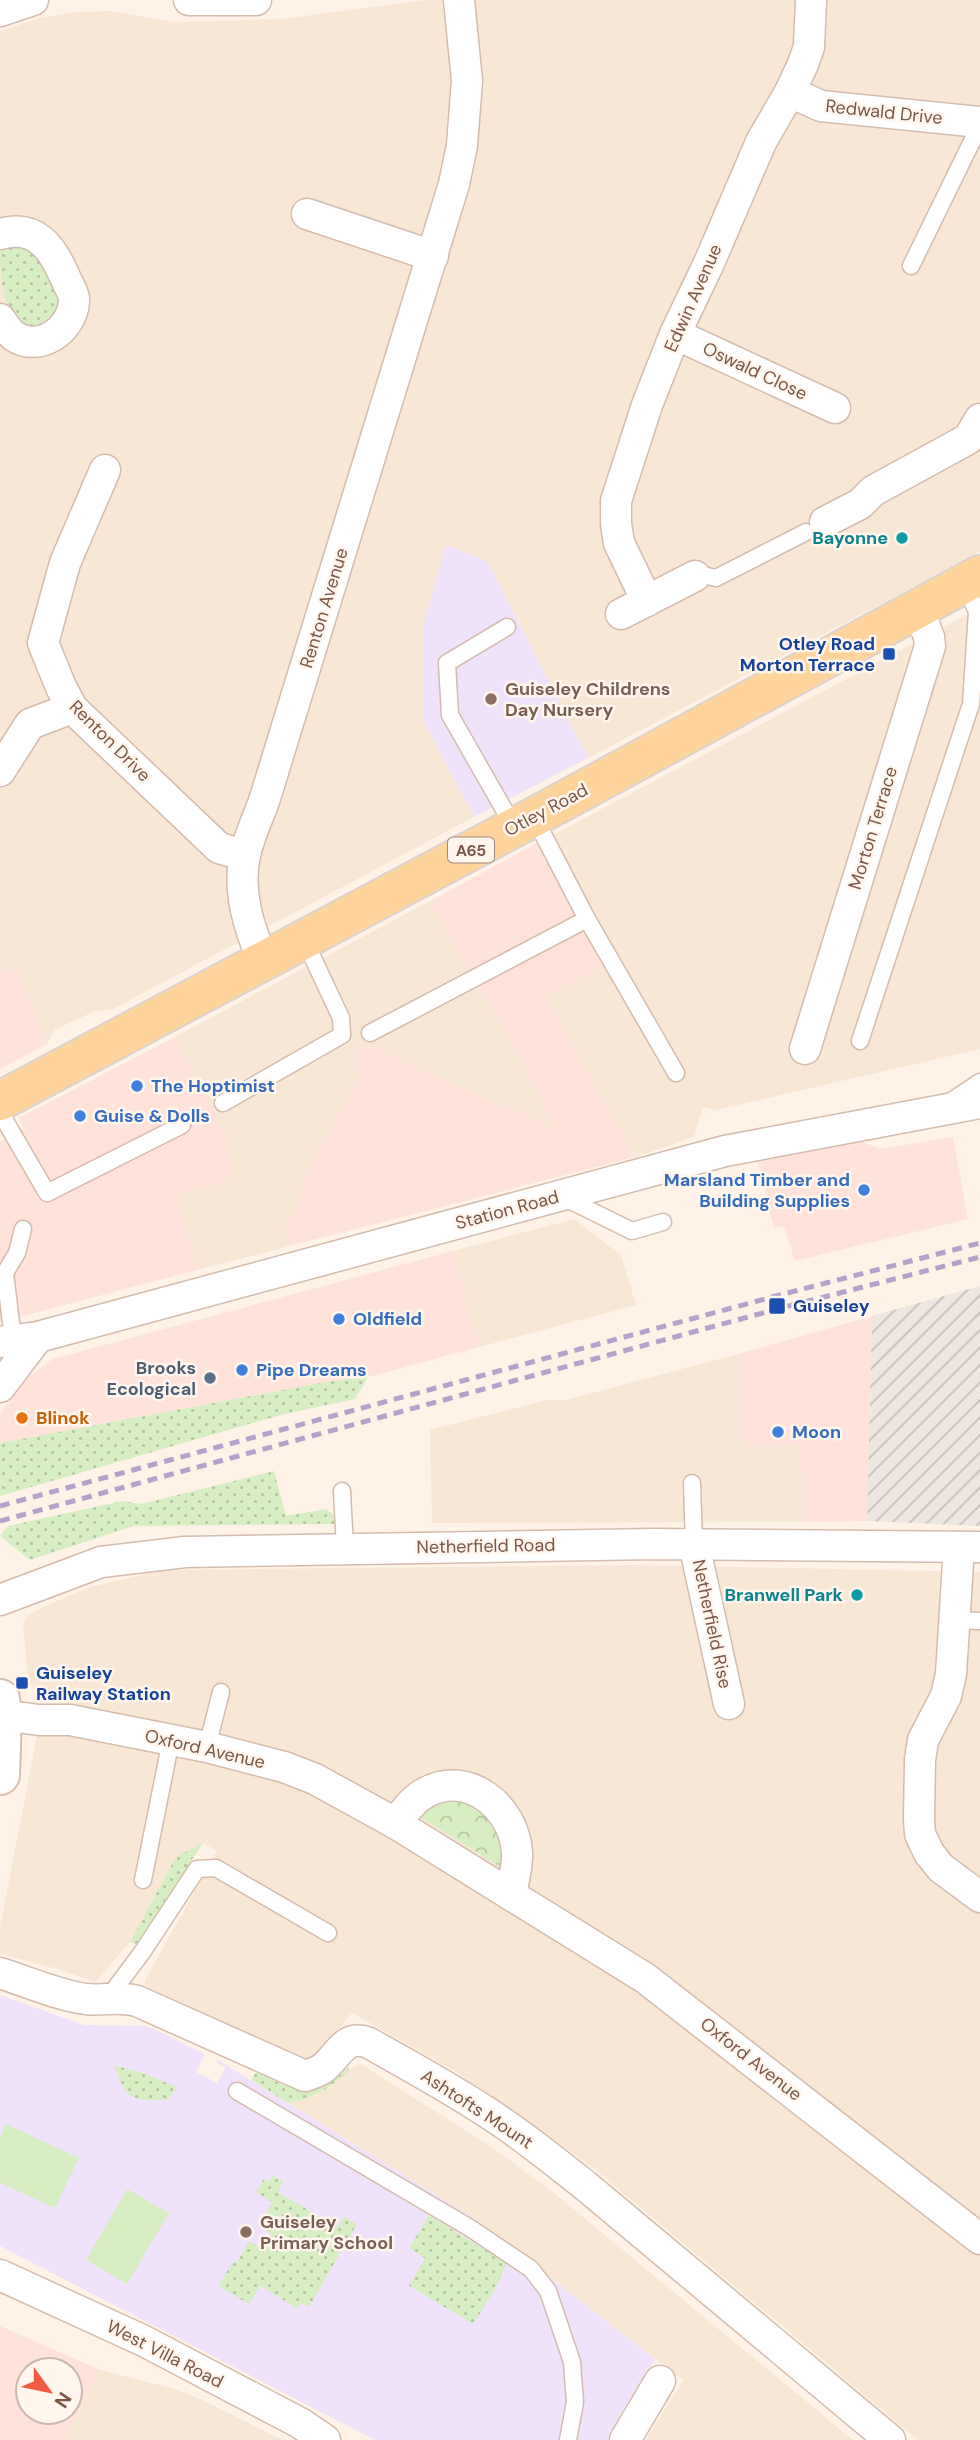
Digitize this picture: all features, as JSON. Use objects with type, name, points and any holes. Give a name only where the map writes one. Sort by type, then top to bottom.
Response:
[{"type":"main road","name":"Otley Road","points":[[0,1101],[524,822],[918,608],[975,596]]},
{"type":"street","points":[[0,10],[33,0]]},
{"type":"street","points":[[189,0],[256,0]]},
{"type":"street","name":"Renton Avenue","points":[[263,961],[247,921],[243,888],[244,855],[270,785],[454,184],[467,109],[459,0]]},
{"type":"street","name":"Edwin Avenue","points":[[647,601],[619,543],[615,524],[616,501],[646,405],[675,334],[761,142],[790,92],[809,47],[811,0]]},
{"type":"street","name":"Redwald Drive","points":[[790,92],[821,107],[980,123]]},
{"type":"street","points":[[307,214],[433,256]]},
{"type":"street","points":[[0,234],[27,231],[44,242],[57,259],[75,299],[71,318],[58,333],[47,339],[31,342],[14,336],[0,319]]},
{"type":"street","name":"Oswald Close","points":[[675,334],[835,408]]},
{"type":"street","points":[[816,527],[860,504],[873,491],[968,439],[980,419]]},
{"type":"street","name":"Renton Drive","points":[[105,471],[65,562],[43,643],[72,708],[219,848],[244,855]]},
{"type":"street","points":[[621,614],[695,576]]},
{"type":"street","name":"Morton Terrace","points":[[805,1049],[930,646],[918,608]]},
{"type":"street","points":[[0,771],[30,724],[72,708]]},
{"type":"street","name":"Station Road","points":[[17,1339],[725,1151],[980,1103]]},
{"type":"street","points":[[0,1387],[17,1339]]},
{"type":"street","name":"Netherfield Road","points":[[0,1600],[101,1562],[185,1552],[694,1544],[970,1547]]},
{"type":"street","name":"Netherfield Rise","points":[[694,1544],[729,1704]]},
{"type":"street","points":[[970,1547],[968,1621],[949,1687],[923,1740],[919,1819],[920,1834],[929,1853],[941,1868],[980,1897]]},
{"type":"street","points":[[0,1775],[1,1710]]},
{"type":"street","name":"Oxford Avenue","points":[[1,1710],[38,1720],[70,1720],[208,1747],[284,1767],[315,1779],[395,1823],[645,1978],[980,2239]]},
{"type":"street","points":[[395,1823],[418,1798],[448,1785],[486,1795],[494,1801],[506,1819],[515,1840],[516,1863],[511,1895]]},
{"type":"street","name":"Ashtofts Mount","points":[[0,1973],[87,1999],[116,1997],[136,2001],[305,2076],[320,2071],[338,2051],[352,2041],[360,2039],[369,2043],[446,2086],[540,2150],[598,2195],[890,2440]]},
{"type":"street","name":"West Villa Road","points":[[0,2275],[144,2341],[300,2423],[325,2440]]},
{"type":"street","points":[[625,2440],[660,2381]]},
{"type":"lane","points":[[911,266],[980,123]]},
{"type":"lane","points":[[695,576],[716,578],[816,527]]},
{"type":"lane","points":[[860,1041],[971,704],[975,596]]},
{"type":"lane","points":[[507,627],[447,663],[450,715],[587,919],[676,1073]]},
{"type":"lane","points":[[370,1033],[587,919]]},
{"type":"lane","points":[[223,1102],[342,1035],[341,1018],[304,939]]},
{"type":"lane","points":[[937,1111],[980,1082]]},
{"type":"lane","points":[[0,1112],[47,1193],[182,1125]]},
{"type":"lane","points":[[561,1196],[632,1231],[663,1222]]},
{"type":"lane","points":[[17,1339],[3,1274],[17,1253],[23,1230]]},
{"type":"lane","points":[[692,1483],[694,1544]]},
{"type":"lane","points":[[342,1491],[345,1548]]},
{"type":"lane","points":[[208,1747],[221,1692]]},
{"type":"lane","points":[[143,1880],[171,1740]]},
{"type":"lane","points":[[108,1998],[143,1951],[197,1869],[216,1868],[328,1933]]},
{"type":"lane","points":[[237,2091],[470,2228],[531,2269],[548,2291],[572,2362],[575,2402],[568,2440]]},
{"type":"shaded area","points":[[425,0],[980,0],[980,552],[588,758],[487,561],[424,722],[474,817],[113,1009],[93,1012],[54,1030],[47,1044],[17,967],[0,972],[0,31],[40,18],[76,12],[110,11],[174,22],[282,19]]},
{"type":"shaded area","name":"Guiseley Childrens Day Nursery","points":[[446,545],[487,561],[588,758],[474,817],[424,722],[423,625]]},
{"type":"shaded area","points":[[980,608],[980,1049],[716,1110],[703,1107],[694,1137],[635,1157],[545,996],[536,844]]},
{"type":"shaded area","points":[[536,844],[603,965],[545,996],[635,1157],[293,1245],[286,1225],[295,1213],[307,1172],[358,1079],[354,1051],[366,1045],[555,1129],[518,1054],[430,901]]},
{"type":"shaded area","points":[[430,901],[518,1054],[555,1130],[358,1072],[358,1079],[307,1172],[295,1213],[286,1225],[293,1245],[197,1270],[176,1196],[234,1177],[227,1139],[175,1037]]},
{"type":"shaded area","points":[[17,967],[47,1044],[0,1069],[0,972]]},
{"type":"shaded area","points":[[175,1037],[227,1139],[234,1177],[177,1196],[197,1270],[0,1322],[0,1142],[24,1129],[19,1118]]},
{"type":"shaded area","name":"Marsland Timber and Building Supplies","points":[[953,1137],[968,1219],[795,1261],[784,1226],[774,1228],[757,1161],[856,1140],[881,1149]]},
{"type":"shaded area","points":[[574,1219],[621,1255],[636,1305],[479,1347],[453,1251]]},
{"type":"shaded area","points":[[453,1251],[479,1347],[368,1377],[331,1381],[0,1443],[0,1414],[28,1377],[53,1359]]},
{"type":"shaded area","points":[[980,1286],[980,1526],[867,1521],[872,1316]]},
{"type":"shaded area","points":[[872,1316],[867,1521],[803,1522],[802,1445],[741,1446],[738,1354]]},
{"type":"shaded area","points":[[738,1354],[741,1446],[802,1445],[803,1522],[432,1523],[430,1430],[547,1400],[566,1400]]},
{"type":"shaded area","points":[[638,1565],[980,1572],[980,2440],[918,2440],[598,2172],[453,2070],[352,2013],[317,2055],[306,2060],[145,1986],[145,1980],[217,1851],[203,1843],[178,1856],[130,1942],[96,1982],[0,1954],[0,1928],[37,1735],[45,1735],[52,1692],[35,1689],[28,1681],[23,1624],[27,1616],[90,1587],[164,1570]]},
{"type":"shaded area","name":"Guiseley Primary School","points":[[0,1995],[84,2025],[145,2026],[158,2031],[205,2054],[196,2072],[217,2083],[226,2067],[216,2062],[218,2060],[472,2217],[655,2359],[620,2414],[613,2440],[375,2440],[0,2246]]},
{"type":"shaded area","points":[[361,2064],[493,2148],[549,2189],[853,2440],[646,2440],[683,2380],[472,2217],[288,2103],[311,2097]]},
{"type":"shaded area","points":[[0,2326],[68,2356],[14,2356],[14,2426],[72,2426],[65,2440],[0,2440]]},
{"type":"shaded area","points":[[84,2363],[98,2369],[84,2399]]},
{"type":"shaded area","points":[[98,2369],[174,2389],[200,2399],[282,2440],[65,2440],[72,2426],[84,2426],[84,2399]]},
{"type":"green space","points":[[5,241],[35,252],[58,291],[58,310],[39,328],[16,317],[5,297],[0,243]]},
{"type":"green space","points":[[368,1377],[355,1399],[284,1414],[0,1496],[0,1443],[331,1381]]},
{"type":"green space","points":[[274,1471],[286,1516],[326,1509],[334,1515],[334,1524],[134,1526],[30,1560],[0,1536],[8,1526],[122,1501],[141,1504]]},
{"type":"green space","points":[[449,1798],[473,1802],[499,1827],[507,1871],[417,1815],[423,1809]]},
{"type":"green space","points":[[203,1843],[136,1944],[130,1942],[172,1864],[178,1856]]},
{"type":"green space","points":[[114,2065],[146,2074],[176,2087],[168,2100],[138,2099],[127,2092]]},
{"type":"green space","points":[[348,2068],[351,2069],[322,2091],[288,2103],[251,2080],[256,2072],[293,2088],[314,2090],[335,2079]]},
{"type":"green space","points":[[6,2124],[79,2158],[55,2208],[0,2183],[0,2137]]},
{"type":"green space","points":[[273,2176],[283,2181],[278,2192],[337,2227],[344,2217],[357,2224],[309,2307],[301,2303],[298,2309],[260,2286],[249,2304],[218,2286],[249,2241],[263,2249],[271,2234],[258,2226],[272,2202],[256,2192],[264,2179],[269,2181]]},
{"type":"green space","points":[[127,2189],[169,2213],[127,2284],[86,2260]]},
{"type":"green space","points":[[429,2215],[478,2246],[508,2261],[494,2291],[473,2324],[409,2286],[425,2258],[409,2248]]},
{"type":"railway","points":[[0,1506],[980,1243]]},
{"type":"railway","points":[[0,1521],[781,1308],[980,1257]]},
{"type":"place","name":"Bayonne","points":[[902,538]]},
{"type":"place","name":"Otley Road Morton Terrace","points":[[889,654]]},
{"type":"place","name":"Guiseley Childrens Day Nursery","points":[[491,699]]},
{"type":"place","name":"The Hoptimist","points":[[137,1086]]},
{"type":"place","name":"Guise & Dolls","points":[[80,1116]]},
{"type":"place","name":"Marsland Timber and Building Supplies","points":[[864,1190]]},
{"type":"place","name":"Guiseley","points":[[777,1306]]},
{"type":"place","name":"Oldfield","points":[[339,1319]]},
{"type":"place","name":"Pipe Dreams","points":[[242,1370]]},
{"type":"place","name":"Brooks Ecological","points":[[210,1378]]},
{"type":"place","name":"Blinok","points":[[22,1418]]},
{"type":"place","name":"Moon","points":[[778,1432]]},
{"type":"place","name":"Branwell Park","points":[[857,1595]]},
{"type":"place","name":"Guiseley Railway Station","points":[[22,1683]]},
{"type":"place","name":"Guiseley Primary School","points":[[246,2232]]}]
